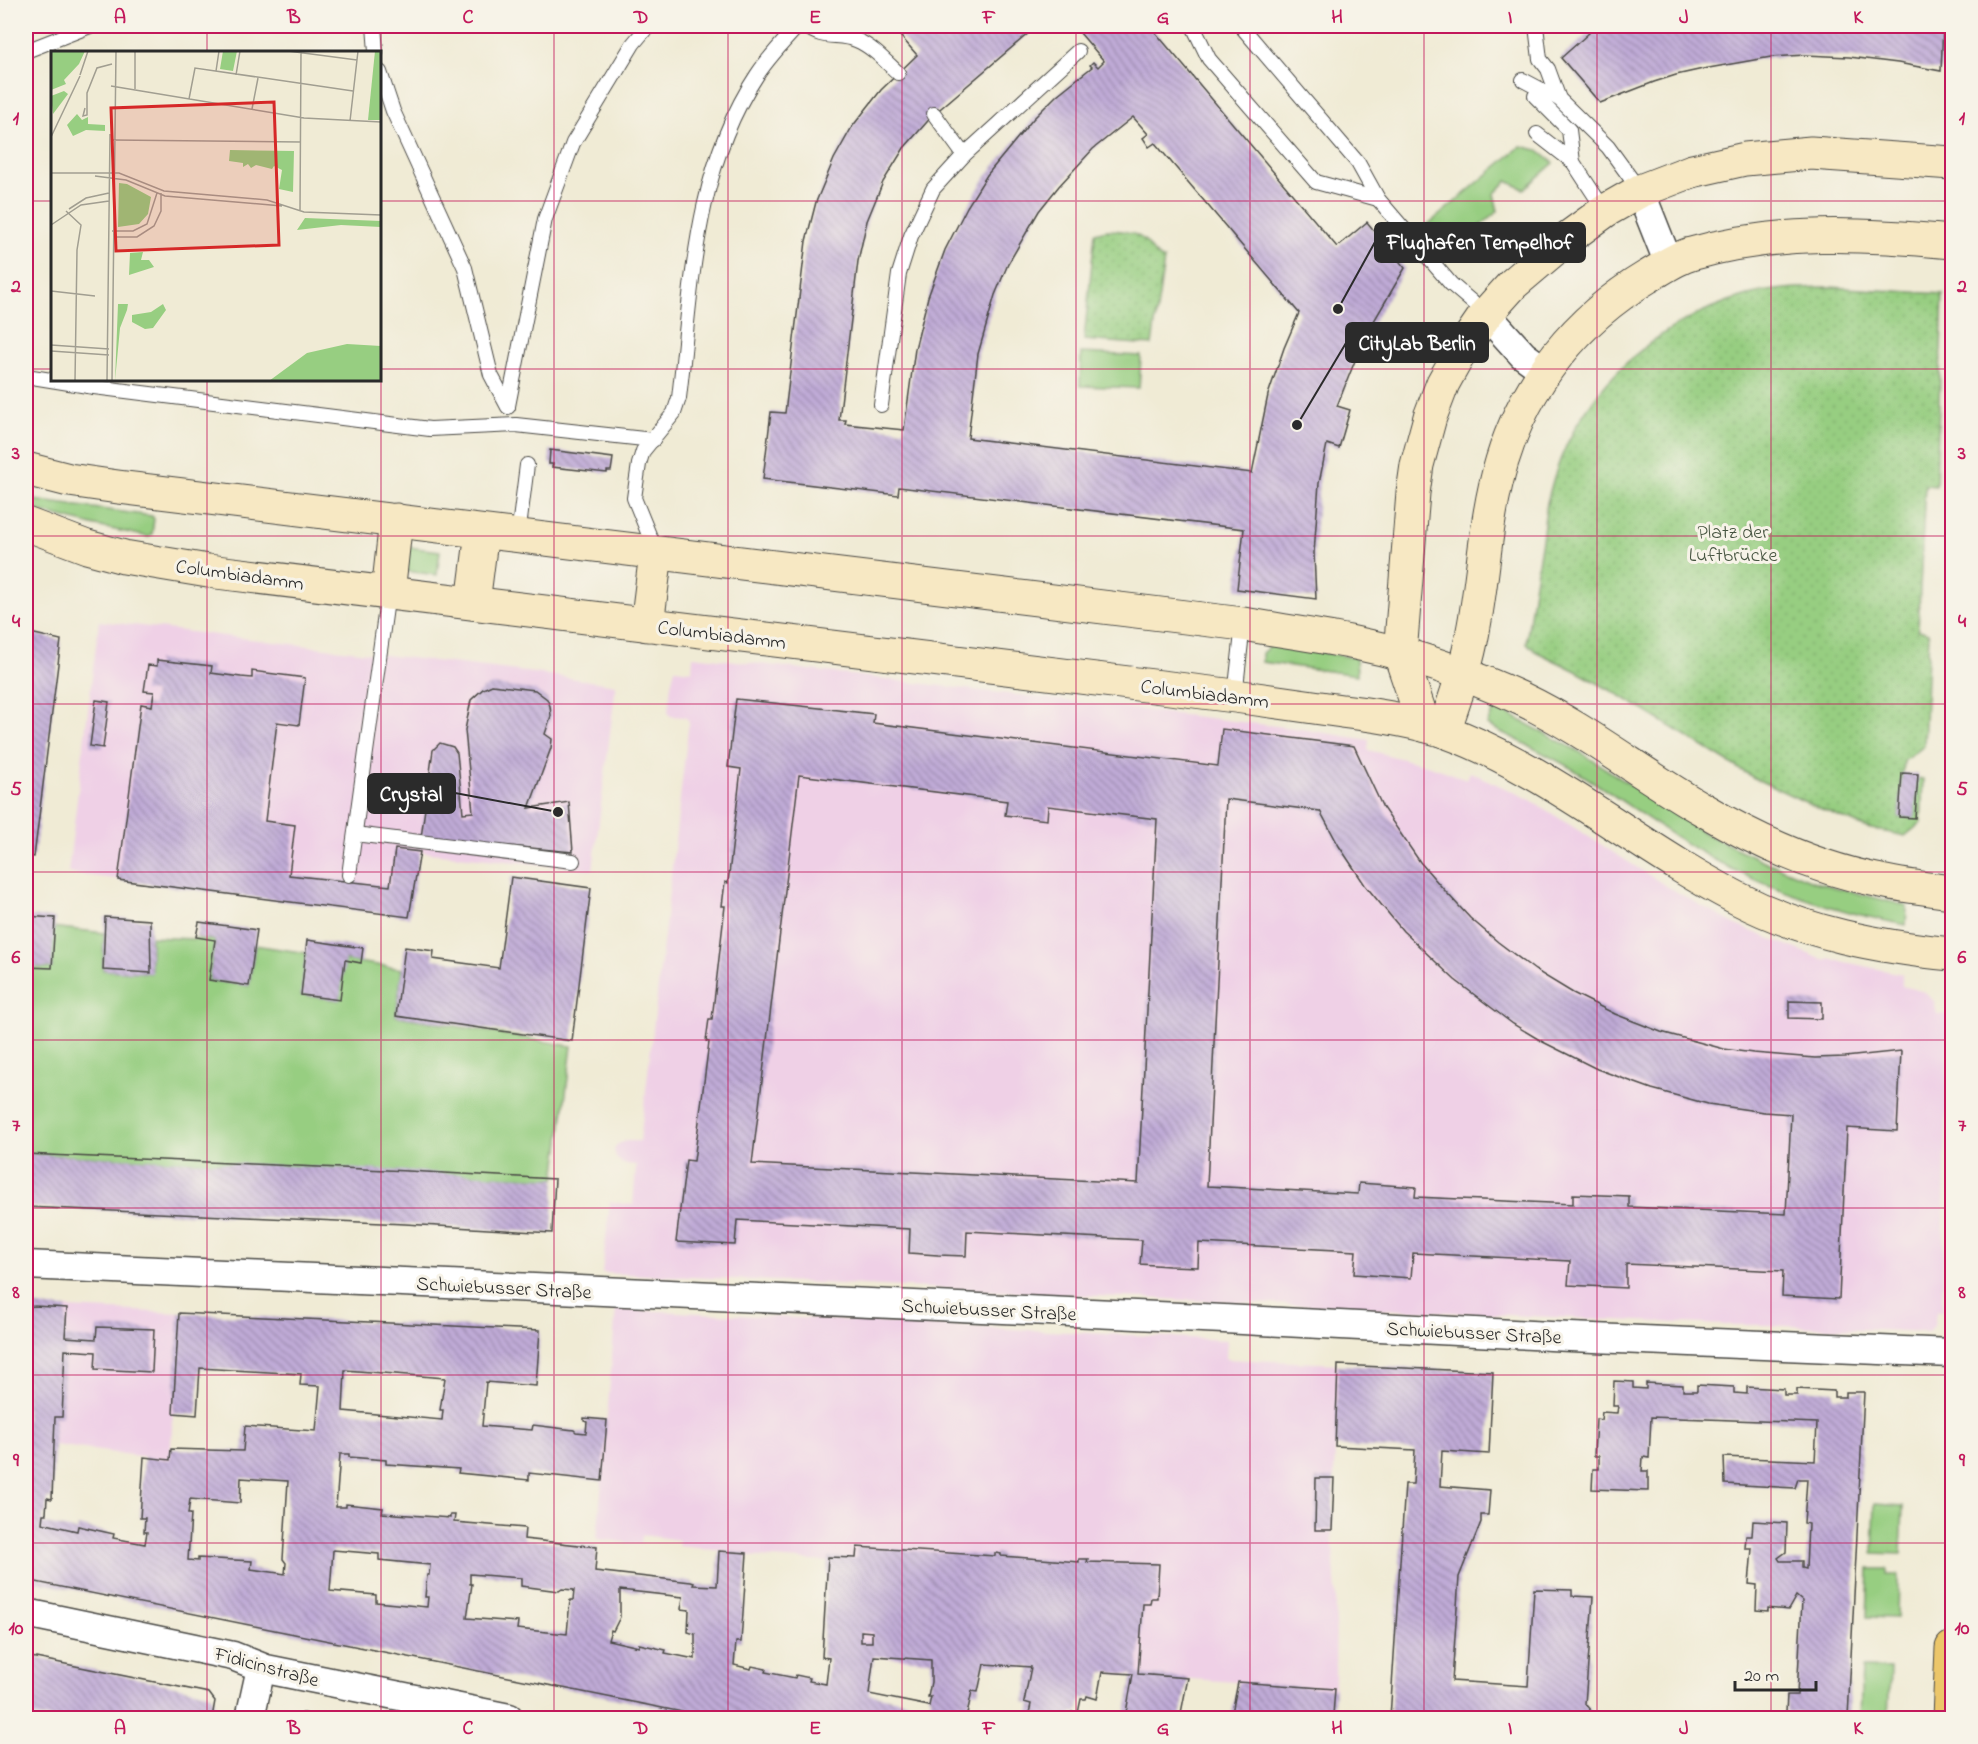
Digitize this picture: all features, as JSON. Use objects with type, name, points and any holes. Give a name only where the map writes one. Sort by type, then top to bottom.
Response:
[{"type":"main road","points":[[1953,163],[1811,153],[1745,159],[1692,171],[1640,191],[1605,212],[1565,240],[1513,284],[1486,314],[1462,349],[1443,383],[1430,417],[1413,493],[1400,654],[1434,728],[1522,767],[1686,870],[1741,900],[1832,935],[1913,951],[1953,954]]},
{"type":"main road","points":[[1434,728],[1463,675],[1473,630],[1490,515],[1502,462],[1517,420],[1545,371],[1593,315],[1630,287],[1689,254],[1763,239],[1800,236],[1883,235],[1953,242]]},
{"type":"main road","points":[[26,469],[69,480],[118,487],[1243,624],[1363,645],[1400,654],[1463,675],[1522,699],[1578,729],[1704,810],[1770,845],[1879,881],[1953,892]]},
{"type":"main road","points":[[388,593],[396,520]]},
{"type":"main road","name":"Columbiadamm","points":[[26,524],[87,547],[124,557],[208,571],[1234,696],[1375,715],[1434,728]]},
{"type":"main road","points":[[473,603],[482,532]]},
{"type":"main road","points":[[646,625],[656,553]]},
{"type":"main road","points":[[1949,1719],[1953,1648]]},
{"type":"street","points":[[1640,191],[1669,264]]},
{"type":"street","points":[[1486,314],[1523,355],[1545,371]]},
{"type":"street","name":"Schwiebusser Straße","points":[[26,1265],[1953,1353]]},
{"type":"street","name":"Fidicinstraße","points":[[26,1613],[234,1656],[261,1668],[508,1719]]},
{"type":"street","points":[[250,1719],[261,1668]]},
{"type":"lane","points":[[26,51],[90,26]]},
{"type":"lane","points":[[374,26],[376,51]]},
{"type":"lane","points":[[508,406],[545,219],[573,143],[633,44],[648,26]]},
{"type":"lane","points":[[656,553],[634,498],[643,451],[674,413],[679,398],[698,240],[705,203],[720,154],[738,109],[756,76],[798,26]]},
{"type":"lane","points":[[806,26],[824,36],[839,36],[856,40],[875,51],[898,73]]},
{"type":"lane","points":[[1193,26],[1209,59],[1316,182],[1378,199]]},
{"type":"lane","points":[[1241,26],[1358,164],[1378,199],[1451,284],[1486,314]]},
{"type":"lane","points":[[1536,26],[1540,59],[1548,69],[1559,99]]},
{"type":"lane","points":[[881,405],[899,274],[911,236],[933,189],[964,155],[1078,51]]},
{"type":"lane","points":[[381,75],[393,111],[465,268],[491,375],[516,426]]},
{"type":"lane","points":[[1523,80],[1559,99],[1608,147],[1640,191]]},
{"type":"lane","points":[[1535,96],[1569,130],[1573,162]]},
{"type":"lane","points":[[934,114],[964,155]]},
{"type":"lane","points":[[1537,134],[1573,162],[1605,212]]},
{"type":"lane","points":[[26,376],[51,380]]},
{"type":"lane","points":[[57,381],[430,429],[516,426],[653,440]]},
{"type":"lane","points":[[518,536],[527,465]]},
{"type":"lane","points":[[349,875],[388,593]]},
{"type":"lane","points":[[1234,696],[1243,624]]},
{"type":"lane","points":[[355,834],[573,861]]},
{"type":"shaded area","points":[[99,621],[543,674],[616,685],[593,870],[420,852],[409,917],[68,873]]},
{"type":"shaded area","points":[[693,656],[1300,729],[1369,740],[1368,750],[1430,766],[1467,779],[1470,772],[1529,799],[1671,889],[1738,926],[1824,960],[1830,959],[1902,974],[1902,986],[1925,992],[1934,1001],[1937,1014],[1948,1015],[1942,1311],[1936,1312],[1934,1326],[1929,1332],[1725,1325],[602,1273],[610,1202],[633,1205],[636,1165],[623,1164],[616,1158],[614,1150],[618,1144],[626,1141],[640,1141],[689,721],[685,717],[670,716],[668,712],[671,684],[675,669],[692,671]]},
{"type":"shaded area","points":[[67,1308],[179,1313],[170,1460],[54,1445],[55,1417],[62,1417]]},
{"type":"shaded area","points":[[616,1309],[1227,1340],[1226,1359],[1338,1364],[1332,1530],[1336,1594],[1335,1689],[850,1655],[855,1558],[829,1557],[828,1562],[746,1556],[746,1553],[678,1546],[679,1540],[642,1535],[641,1544],[597,1539]]},
{"type":"green space","points":[[1521,146],[1537,150],[1554,163],[1524,189],[1507,181],[1494,194],[1498,211],[1447,254],[1425,227]]},
{"type":"green space","points":[[1106,230],[1135,235],[1144,240],[1154,253],[1164,260],[1152,345],[1084,340],[1095,233]]},
{"type":"green space","name":"Platz der Luftbrücke","points":[[1829,287],[1943,294],[1936,486],[1925,485],[1918,630],[1929,632],[1924,746],[1904,761],[1899,817],[1914,818],[1917,779],[1923,779],[1921,823],[1905,836],[1867,828],[1754,778],[1619,695],[1537,652],[1526,643],[1549,495],[1560,459],[1597,395],[1621,368],[1649,344],[1679,324],[1713,307],[1768,291]]},
{"type":"green space","points":[[1081,353],[1141,356],[1139,388],[1080,386]]},
{"type":"green space","points":[[26,499],[152,516],[154,519],[152,534],[149,537],[34,510],[26,507]]},
{"type":"green space","points":[[407,547],[440,551],[437,575],[405,571]]},
{"type":"green space","points":[[1272,644],[1356,658],[1357,675],[1262,662],[1262,653]]},
{"type":"green space","points":[[1495,707],[1580,752],[1704,833],[1815,882],[1907,906],[1906,925],[1837,909],[1793,894],[1749,877],[1709,857],[1581,774],[1487,725]]},
{"type":"green space","points":[[51,927],[104,933],[103,970],[151,973],[151,937],[215,940],[209,980],[249,986],[255,945],[306,953],[301,995],[339,1000],[345,960],[402,969],[396,1016],[572,1046],[555,1179],[26,1154],[26,967],[52,968]]},
{"type":"green space","points":[[1875,1504],[1903,1506],[1901,1554],[1873,1553]]},
{"type":"green space","points":[[1869,1569],[1887,1569],[1887,1575],[1898,1575],[1897,1618],[1867,1617]]},
{"type":"green space","points":[[1862,1668],[1890,1669],[1888,1718],[1860,1718]]},
{"type":"building","points":[[1037,26],[934,114],[904,148],[883,182],[867,221],[858,261],[839,420],[846,420],[845,424],[904,430],[915,349],[928,297],[945,250],[967,207],[987,175],[1033,119],[1057,95],[1092,67],[1090,65],[1093,62],[1098,67],[1104,61],[1074,26],[1150,26],[1337,247],[1367,222],[1405,268],[1364,338],[1337,406],[1350,410],[1339,448],[1327,444],[1319,483],[1314,553],[1316,599],[1237,589],[1244,529],[899,487],[898,495],[763,479],[771,412],[785,413],[806,241],[816,202],[834,159],[852,127],[881,90],[917,55],[896,31],[900,27]],"holes":[[[1133,117],[1148,134],[1143,138],[1149,147],[1155,143],[1299,313],[1268,395],[1252,473],[968,438],[978,354],[995,295],[1008,264],[1039,211],[1093,149]]]},
{"type":"building","points":[[1583,26],[1943,26],[1941,71],[1849,57],[1806,55],[1771,57],[1676,75],[1600,103],[1561,58],[1589,33]]},
{"type":"building","points":[[550,450],[613,458],[611,471],[607,473],[552,467],[553,464],[549,464]]},
{"type":"building","points":[[26,632],[61,640],[34,857],[26,856]]},
{"type":"building","points":[[157,660],[212,666],[211,673],[241,677],[252,678],[252,671],[305,678],[299,725],[277,722],[265,821],[295,825],[289,875],[390,886],[395,849],[420,852],[409,917],[118,880],[141,704],[152,706],[154,692],[144,691],[148,665],[157,666]]},
{"type":"building","points":[[492,685],[535,690],[547,699],[551,716],[545,734],[552,739],[551,748],[529,808],[569,802],[573,852],[421,838],[433,750],[440,743],[453,747],[457,753],[463,813],[473,812],[465,730],[471,700],[483,689]]},
{"type":"building","points":[[736,699],[874,714],[873,723],[1218,766],[1222,729],[1354,746],[1383,808],[1420,862],[1446,892],[1470,918],[1498,942],[1535,970],[1573,993],[1615,1014],[1661,1032],[1724,1049],[1815,1058],[1901,1051],[1897,1131],[1847,1128],[1839,1299],[1782,1296],[1783,1271],[1626,1264],[1626,1288],[1568,1285],[1570,1261],[1413,1253],[1411,1278],[1354,1274],[1356,1251],[1199,1243],[1198,1267],[1169,1266],[1140,1264],[1142,1240],[967,1231],[966,1256],[909,1253],[910,1229],[737,1220],[735,1245],[676,1242],[686,1160],[694,1161],[709,1042],[706,1041],[709,1019],[712,1019],[725,906],[722,906],[725,882],[728,883],[741,769],[728,767]],"holes":[[[799,775],[1007,801],[1005,815],[1047,820],[1048,806],[1157,819],[1138,1183],[752,1164]],[[1226,799],[1320,811],[1339,846],[1365,885],[1403,931],[1455,980],[1513,1024],[1543,1042],[1597,1069],[1652,1089],[1708,1104],[1791,1114],[1786,1214],[1629,1207],[1629,1196],[1573,1194],[1573,1204],[1415,1197],[1416,1187],[1359,1183],[1358,1194],[1207,1186]]]},
{"type":"building","points":[[96,700],[109,702],[103,748],[90,746]]},
{"type":"building","points":[[1902,773],[1918,774],[1915,818],[1899,817]]},
{"type":"building","points":[[511,877],[591,888],[572,1041],[396,1016],[405,947],[434,951],[433,959],[499,968]]},
{"type":"building","points":[[26,916],[55,918],[52,968],[26,967]]},
{"type":"building","points":[[105,917],[150,920],[151,973],[103,970]]},
{"type":"building","points":[[199,922],[257,930],[249,986],[209,980],[215,940],[196,937]]},
{"type":"building","points":[[307,940],[363,948],[361,963],[345,960],[340,1000],[301,995]]},
{"type":"building","points":[[1789,1001],[1822,1002],[1822,1019],[1789,1018]]},
{"type":"building","points":[[26,1154],[555,1179],[552,1233],[26,1207]]},
{"type":"building","points":[[26,1307],[67,1308],[65,1337],[96,1339],[97,1327],[154,1329],[152,1372],[95,1369],[96,1352],[65,1350],[62,1417],[55,1417],[52,1499],[47,1498],[46,1514],[43,1514],[42,1523],[77,1531],[78,1526],[114,1534],[113,1538],[145,1544],[147,1532],[144,1532],[145,1518],[140,1518],[144,1457],[170,1460],[171,1449],[243,1451],[245,1426],[316,1431],[320,1386],[300,1385],[301,1374],[200,1368],[197,1415],[173,1413],[179,1313],[540,1330],[536,1386],[486,1382],[482,1426],[532,1430],[533,1425],[586,1433],[587,1422],[584,1418],[607,1420],[602,1481],[529,1473],[529,1480],[458,1473],[459,1469],[386,1464],[386,1460],[349,1457],[349,1454],[340,1454],[336,1507],[346,1507],[346,1504],[383,1508],[382,1513],[450,1518],[450,1515],[455,1515],[454,1522],[525,1528],[524,1539],[597,1547],[595,1571],[691,1582],[694,1583],[693,1585],[717,1586],[719,1551],[747,1553],[741,1642],[736,1642],[734,1665],[751,1669],[752,1666],[766,1669],[765,1672],[795,1678],[796,1675],[810,1678],[809,1681],[826,1684],[829,1658],[822,1657],[828,1557],[856,1558],[857,1547],[995,1556],[995,1553],[1001,1556],[1079,1562],[1079,1559],[1088,1559],[1087,1562],[1159,1564],[1157,1598],[1151,1598],[1150,1604],[1143,1604],[1138,1674],[1188,1678],[1180,1718],[1125,1718],[1133,1674],[1102,1672],[1097,1699],[1087,1696],[1086,1699],[1081,1699],[1078,1713],[1072,1712],[1070,1718],[1028,1718],[1031,1704],[1024,1702],[1031,1667],[984,1664],[978,1692],[972,1691],[967,1714],[983,1718],[712,1718],[26,1580]],"holes":[[[345,1370],[445,1378],[440,1410],[443,1410],[442,1420],[343,1411]],[[241,1478],[288,1481],[283,1559],[286,1563],[285,1574],[251,1569],[252,1561],[198,1558],[198,1561],[188,1560],[190,1499],[240,1503]],[[333,1550],[379,1554],[379,1560],[430,1565],[425,1597],[428,1597],[427,1607],[376,1602],[376,1595],[330,1591]],[[470,1574],[521,1578],[521,1586],[559,1591],[574,1590],[573,1600],[570,1600],[567,1634],[517,1629],[518,1622],[467,1618],[472,1584],[470,1584]],[[620,1590],[683,1597],[681,1609],[689,1610],[688,1632],[695,1634],[695,1659],[665,1653],[666,1650],[639,1644],[639,1647],[608,1640],[611,1630],[613,1631],[620,1617]],[[861,1631],[872,1632],[872,1642],[861,1642]],[[874,1656],[931,1660],[929,1706],[869,1694]]]},
{"type":"building","points":[[1338,1365],[1493,1372],[1489,1454],[1442,1451],[1440,1486],[1490,1490],[1488,1515],[1481,1515],[1481,1522],[1459,1577],[1452,1681],[1528,1686],[1534,1589],[1572,1590],[1572,1596],[1593,1597],[1585,1704],[1597,1718],[1390,1718],[1405,1484],[1413,1484],[1415,1450],[1335,1446]]},
{"type":"building","points":[[1614,1381],[1633,1382],[1633,1388],[1646,1389],[1646,1383],[1683,1385],[1683,1391],[1697,1391],[1697,1385],[1734,1387],[1734,1393],[1747,1394],[1747,1387],[1784,1389],[1784,1395],[1797,1395],[1797,1389],[1834,1391],[1834,1397],[1846,1397],[1846,1392],[1864,1392],[1848,1718],[1801,1718],[1802,1712],[1786,1712],[1787,1695],[1797,1695],[1802,1601],[1796,1596],[1788,1610],[1768,1608],[1768,1611],[1756,1610],[1757,1585],[1749,1584],[1752,1548],[1745,1548],[1746,1536],[1752,1536],[1753,1521],[1787,1523],[1786,1552],[1778,1558],[1780,1561],[1802,1561],[1802,1568],[1806,1569],[1808,1524],[1804,1523],[1807,1479],[1798,1479],[1795,1488],[1725,1484],[1724,1457],[1815,1461],[1817,1423],[1651,1417],[1649,1458],[1643,1457],[1642,1471],[1648,1471],[1648,1491],[1592,1489],[1593,1469],[1599,1469],[1599,1456],[1594,1456],[1596,1419],[1601,1420],[1602,1412],[1617,1413],[1618,1406],[1613,1406]]},
{"type":"building","points":[[1316,1478],[1334,1478],[1332,1530],[1315,1530]]},
{"type":"building","points":[[26,1656],[209,1693],[215,1701],[212,1718],[38,1718],[26,1714]]},
{"type":"building","points":[[1238,1682],[1335,1689],[1333,1715],[1286,1712],[1284,1718],[1231,1718]]},
{"type":"building","points":[[303,1713],[326,1717],[326,1718],[290,1718]]},
{"type":"place","name":"Flughafen Tempelhof","points":[[1338,309]]},
{"type":"place","name":"CityLab Berlin","points":[[1297,425]]},
{"type":"place","name":"Crystal","points":[[558,812]]}]
